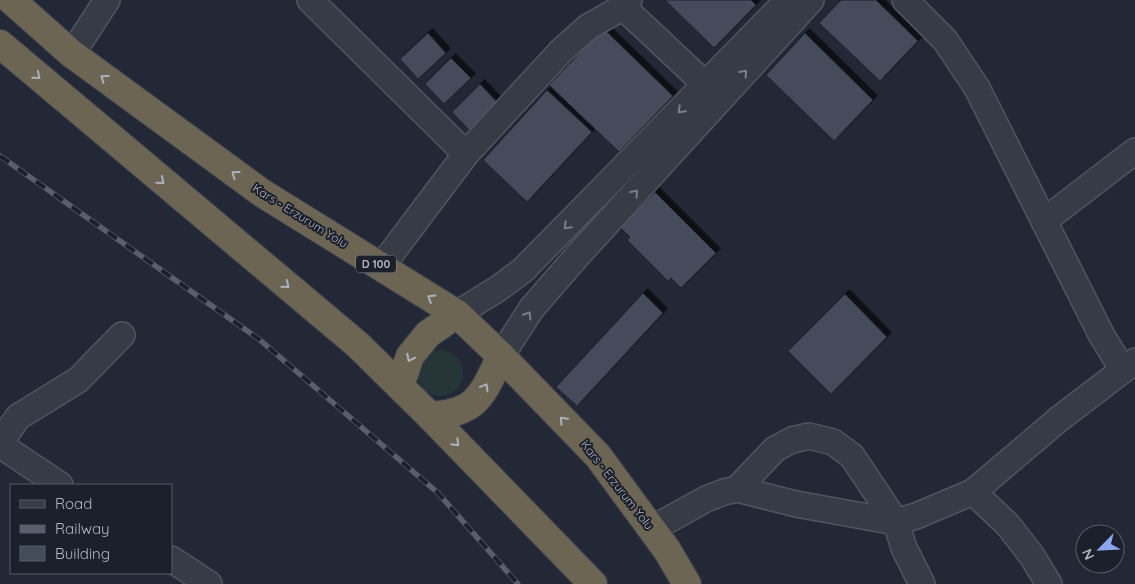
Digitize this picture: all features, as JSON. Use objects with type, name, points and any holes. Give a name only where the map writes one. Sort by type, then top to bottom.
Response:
[{"type":"highway","name":"Kars - Erzurum Yolu","points":[[11,0],[72,54],[262,193],[457,314],[501,356],[598,456],[667,550],[687,584]]},
{"type":"highway","points":[[0,44],[358,346],[430,416],[593,584]]},
{"type":"highway","points":[[400,386],[410,356],[428,334],[457,314]]},
{"type":"highway","points":[[430,416],[448,414],[471,406],[485,390],[501,356]]},
{"type":"street","points":[[72,54],[108,0]]},
{"type":"street","points":[[310,0],[466,154]]},
{"type":"street","points":[[457,314],[499,288],[523,270],[788,0]]},
{"type":"street","points":[[501,356],[532,308],[572,262],[811,0]]},
{"type":"street","points":[[652,529],[706,499],[737,489],[796,504],[896,522],[916,516],[973,492],[1059,419],[1129,366],[1102,336],[977,88],[945,40],[905,0]]},
{"type":"street","points":[[381,267],[466,154],[575,38],[626,3],[706,85]]},
{"type":"street","points":[[1044,221],[1135,151]]},
{"type":"street","points":[[59,484],[0,444],[18,417],[78,380],[122,335]]},
{"type":"street","points":[[737,489],[775,449],[792,440],[809,436],[833,442],[852,456],[896,522],[904,548],[922,584]]},
{"type":"street","points":[[973,492],[1008,524],[1032,556],[1049,584]]},
{"type":"street","points":[[172,560],[209,584]]},
{"type":"shaded area","points":[[435,350],[445,350],[459,360],[463,373],[459,386],[453,392],[445,396],[435,396],[421,386],[417,378],[417,368],[427,354]]},
{"type":"building","points":[[665,0],[751,0],[756,5],[714,48]]},
{"type":"building","points":[[841,0],[876,0],[918,41],[880,81],[819,23]]},
{"type":"building","points":[[603,28],[673,96],[619,152],[549,85]]},
{"type":"building","points":[[428,33],[446,53],[418,79],[400,59]]},
{"type":"building","points":[[805,33],[873,100],[834,141],[766,75]]},
{"type":"building","points":[[451,58],[471,78],[444,104],[425,84]]},
{"type":"building","points":[[480,84],[499,104],[470,131],[452,112]]},
{"type":"building","points":[[547,90],[592,132],[527,202],[483,160]]},
{"type":"building","points":[[655,192],[716,253],[681,288],[671,278],[668,281],[627,240],[630,237],[620,227]]},
{"type":"building","points":[[643,293],[663,313],[577,406],[556,387]]},
{"type":"building","points":[[845,294],[887,337],[831,394],[788,351]]},
{"type":"railway","points":[[0,156],[260,340],[438,493],[518,584]]}]
